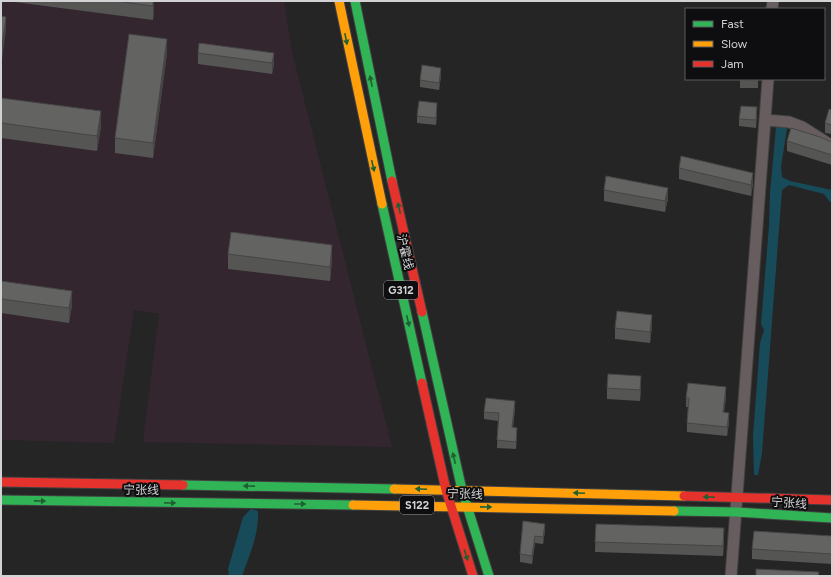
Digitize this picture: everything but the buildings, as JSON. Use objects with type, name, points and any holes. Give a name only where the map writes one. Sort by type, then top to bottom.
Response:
[{"type":"main road","name":"沪霍线","points":[[339,1],[350,58],[446,490],[473,576]]},
{"type":"main road","name":"沪霍线","points":[[355,1],[365,55],[462,490],[489,576]]},
{"type":"main road","points":[[350,58],[365,55]]},
{"type":"main road","name":"宁张线","points":[[1,482],[462,490],[832,500]]},
{"type":"main road","name":"宁张线","points":[[1,500],[467,506],[736,512],[832,518]]},
{"type":"street","points":[[731,576],[768,80]]},
{"type":"street","points":[[765,120],[789,122],[802,127],[832,146]]},
{"type":"shaded area","points":[[1,1],[284,1],[292,52],[392,447],[143,442],[159,314],[134,310],[114,443],[1,440]]},
{"type":"water","points":[[776,127],[787,128],[781,167],[782,177],[790,181],[832,190],[832,203],[824,194],[789,185],[782,190],[762,453],[758,475],[754,475],[753,436],[760,343],[764,330],[761,324]]},
{"type":"water","points":[[251,509],[258,511],[258,519],[251,552],[242,576],[229,576],[228,569],[243,517]]},
{"type":"traffic: fast","points":[[355,1],[392,181]]},
{"type":"traffic: fast","points":[[382,204],[422,383]]},
{"type":"traffic: fast","points":[[422,312],[462,490],[489,576]]},
{"type":"traffic: fast","points":[[183,485],[394,489]]},
{"type":"traffic: fast","points":[[1,500],[353,505]]},
{"type":"traffic: fast","points":[[674,511],[736,512],[832,518]]},
{"type":"traffic: slow","points":[[339,1],[382,204]]},
{"type":"traffic: slow","points":[[394,489],[684,496]]},
{"type":"traffic: slow","points":[[353,505],[674,511]]},
{"type":"traffic: jam","points":[[392,181],[422,312]]},
{"type":"traffic: jam","points":[[422,383],[446,490],[473,576]]},
{"type":"traffic: jam","points":[[1,482],[183,485]]},
{"type":"traffic: jam","points":[[684,496],[832,500]]}]
